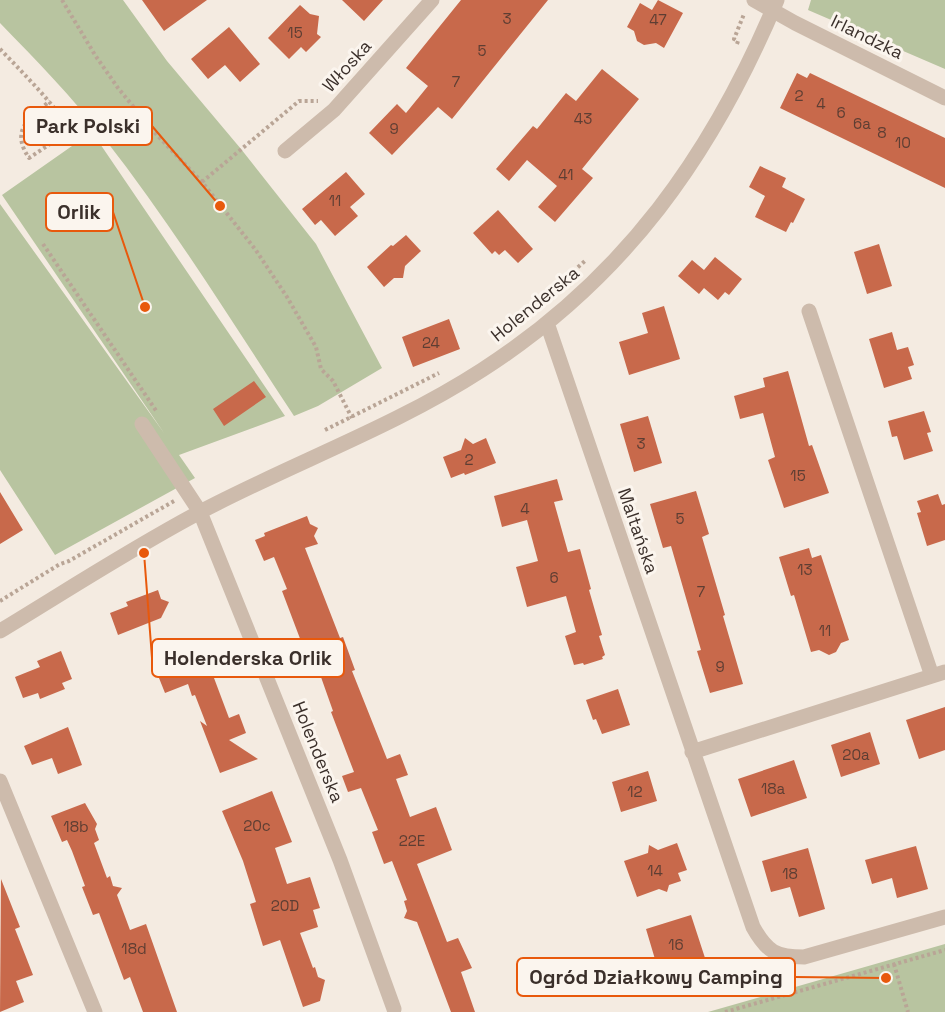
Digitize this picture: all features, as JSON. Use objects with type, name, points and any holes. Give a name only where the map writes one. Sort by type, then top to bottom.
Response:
[{"type":"street","name":"Włoska","points":[[285,151],[334,110],[432,0]]},
{"type":"street","points":[[754,0],[775,5]]},
{"type":"street","name":"Irlandzka","points":[[775,5],[795,23],[945,98]]},
{"type":"street","name":"Holenderska","points":[[0,631],[200,512],[422,405],[482,370],[548,323],[622,253],[693,162],[722,115],[761,39],[775,5]]},
{"type":"street","points":[[692,752],[938,674],[809,311]]},
{"type":"street","name":"Maltańska","points":[[548,323],[692,752],[753,927],[762,943],[774,953],[786,957],[804,957],[945,917]]},
{"type":"street","points":[[142,424],[200,512]]},
{"type":"street","name":"Holenderska","points":[[200,512],[340,860],[394,1008]]},
{"type":"street","points":[[0,781],[95,1012]]},
{"type":"path","points":[[62,0],[95,56],[118,88],[156,134],[202,182],[255,249],[316,347],[321,369],[333,381],[360,435]]},
{"type":"path","points":[[0,49],[50,101],[70,130],[29,158],[21,143],[22,129],[30,117],[50,101]]},
{"type":"path","points":[[202,182],[298,101],[322,102],[334,110]]},
{"type":"path","points":[[43,244],[163,421]]},
{"type":"path","points":[[527,313],[592,254]]},
{"type":"path","points":[[320,432],[441,371]]},
{"type":"path","points":[[0,601],[60,564],[180,498]]},
{"type":"path","points":[[725,1012],[945,950]]},
{"type":"path","points":[[894,964],[908,1012]]},
{"type":"green space","points":[[0,0],[123,0],[167,61],[241,149],[316,244],[382,368],[318,406],[294,416],[202,275],[129,171],[79,108],[0,23]]},
{"type":"green space","points":[[811,0],[945,0],[945,69],[808,10]]},
{"type":"green space","points":[[92,132],[285,416],[179,455],[195,478],[55,555],[0,470],[0,204],[164,433],[2,195]]},
{"type":"green space","points":[[945,944],[945,1012],[708,1012]]},
{"type":"building","points":[[142,0],[207,0],[164,31]]},
{"type":"building","points":[[342,0],[383,0],[364,21]]},
{"type":"building","points":[[461,0],[548,0],[452,119],[438,107],[392,155],[369,133],[397,104],[406,113],[428,86],[406,68]]},
{"type":"building","points":[[658,0],[683,13],[664,48],[656,43],[644,45],[637,41],[634,31],[627,27],[640,3],[652,10]]},
{"type":"building","points":[[300,5],[310,14],[319,16],[317,34],[321,37],[306,52],[301,47],[289,59],[268,38]]},
{"type":"building","points":[[229,27],[260,64],[240,82],[225,65],[208,79],[191,59]]},
{"type":"building","points":[[602,69],[639,99],[582,169],[593,178],[555,222],[538,207],[557,186],[527,160],[509,181],[496,169],[533,126],[537,129],[566,93],[576,101]]},
{"type":"building","points":[[797,73],[807,78],[810,73],[945,138],[945,188],[780,108]]},
{"type":"building","points":[[760,166],[786,178],[782,187],[805,199],[786,232],[755,217],[765,196],[749,187]]},
{"type":"building","points":[[346,172],[365,194],[350,207],[358,216],[335,236],[321,220],[315,225],[302,209]]},
{"type":"building","points":[[498,210],[533,249],[518,263],[505,250],[499,255],[495,251],[492,254],[473,233]]},
{"type":"building","points":[[406,235],[421,251],[405,266],[403,278],[394,278],[384,287],[367,267]]},
{"type":"building","points":[[879,244],[892,286],[867,294],[854,252]]},
{"type":"building","points":[[715,257],[742,279],[729,295],[725,292],[718,300],[704,288],[699,294],[678,276],[692,260],[704,270]]},
{"type":"building","points":[[664,306],[680,359],[629,375],[619,342],[648,333],[642,313]]},
{"type":"building","points":[[449,319],[460,349],[413,367],[402,337]]},
{"type":"building","points":[[892,332],[897,350],[908,347],[914,365],[908,367],[912,379],[884,388],[869,339]]},
{"type":"building","points":[[788,371],[809,446],[812,445],[829,493],[784,508],[768,460],[775,457],[763,413],[740,419],[734,396],[765,387],[763,378]]},
{"type":"building","points":[[254,381],[266,397],[224,426],[213,409]]},
{"type":"building","points":[[924,411],[931,432],[927,433],[933,451],[904,460],[897,436],[892,437],[888,421]]},
{"type":"building","points":[[648,416],[662,463],[634,472],[620,424]]},
{"type":"building","points":[[465,438],[473,444],[486,438],[496,463],[451,478],[443,457],[461,450]]},
{"type":"building","points":[[557,479],[563,500],[554,502],[568,552],[580,549],[605,655],[603,659],[584,665],[583,663],[574,665],[565,636],[576,632],[566,596],[527,607],[516,567],[538,561],[527,520],[502,527],[494,496]]},
{"type":"building","points":[[696,491],[709,534],[702,537],[743,684],[710,693],[697,651],[701,650],[671,546],[663,548],[650,504]]},
{"type":"building","points":[[0,492],[23,530],[0,544]]},
{"type":"building","points":[[938,494],[942,505],[945,504],[945,540],[927,546],[917,513],[921,512],[917,501]]},
{"type":"building","points":[[307,516],[310,524],[318,528],[314,536],[318,544],[305,548],[340,638],[343,637],[355,670],[352,671],[387,759],[400,754],[408,775],[396,779],[410,817],[436,807],[452,850],[417,864],[447,942],[458,938],[472,968],[461,972],[475,1012],[451,1012],[417,922],[404,918],[407,911],[404,901],[407,900],[392,861],[384,864],[372,832],[378,830],[361,788],[348,792],[342,776],[354,772],[331,712],[333,711],[316,663],[310,665],[282,591],[287,589],[274,557],[264,561],[255,540],[265,536],[264,533]]},
{"type":"building","points":[[809,548],[812,558],[821,555],[849,640],[841,643],[836,652],[829,655],[819,650],[811,652],[794,595],[791,596],[779,557]]},
{"type":"building","points":[[158,590],[161,599],[169,602],[161,618],[118,635],[110,613],[128,606],[126,602]]},
{"type":"building","points":[[211,641],[217,658],[208,662],[229,718],[239,714],[246,733],[229,740],[258,759],[220,773],[200,721],[207,726],[195,695],[192,696],[188,684],[165,693],[155,668],[186,656],[184,651]]},
{"type":"building","points":[[61,651],[72,679],[62,683],[65,689],[40,699],[38,693],[23,698],[15,677],[40,667],[37,661]]},
{"type":"building","points":[[618,689],[630,725],[602,734],[596,719],[593,720],[586,700]]},
{"type":"building","points":[[945,707],[945,750],[919,759],[906,720]]},
{"type":"building","points":[[68,727],[82,765],[58,774],[52,758],[32,765],[24,746]]},
{"type":"building","points":[[870,732],[880,764],[841,777],[831,745]]},
{"type":"building","points":[[794,760],[807,798],[751,817],[738,779]]},
{"type":"building","points":[[648,771],[657,801],[621,812],[612,782]]},
{"type":"building","points":[[272,791],[292,842],[275,848],[287,884],[310,877],[320,908],[313,910],[318,927],[300,933],[313,968],[315,967],[318,977],[325,980],[320,1001],[303,1007],[280,940],[263,946],[250,904],[256,902],[243,861],[222,811]]},
{"type":"building","points":[[85,803],[97,824],[95,829],[99,840],[94,843],[107,878],[110,876],[113,886],[122,888],[117,895],[130,930],[146,924],[177,1012],[143,1012],[130,977],[124,980],[99,913],[93,915],[72,851],[67,840],[62,842],[51,816]]},
{"type":"building","points":[[677,843],[687,870],[678,873],[681,881],[669,885],[667,892],[659,889],[637,897],[624,861],[648,853],[649,845],[658,850]]},
{"type":"building","points":[[916,846],[928,889],[897,898],[892,878],[872,884],[865,860]]},
{"type":"building","points":[[808,848],[825,909],[799,917],[790,887],[771,892],[762,861]]},
{"type":"building","points":[[1,879],[20,927],[15,929],[33,975],[16,981],[24,1002],[0,1012]]},
{"type":"building","points":[[691,915],[706,961],[660,976],[646,929]]},
{"type":"place","name":"Park Polski","points":[[220,206]]},
{"type":"place","name":"Orlik","points":[[145,307]]},
{"type":"place","name":"Holenderska Orlik","points":[[144,553]]},
{"type":"place","name":"Ogród Działkowy Camping","points":[[886,978]]}]
